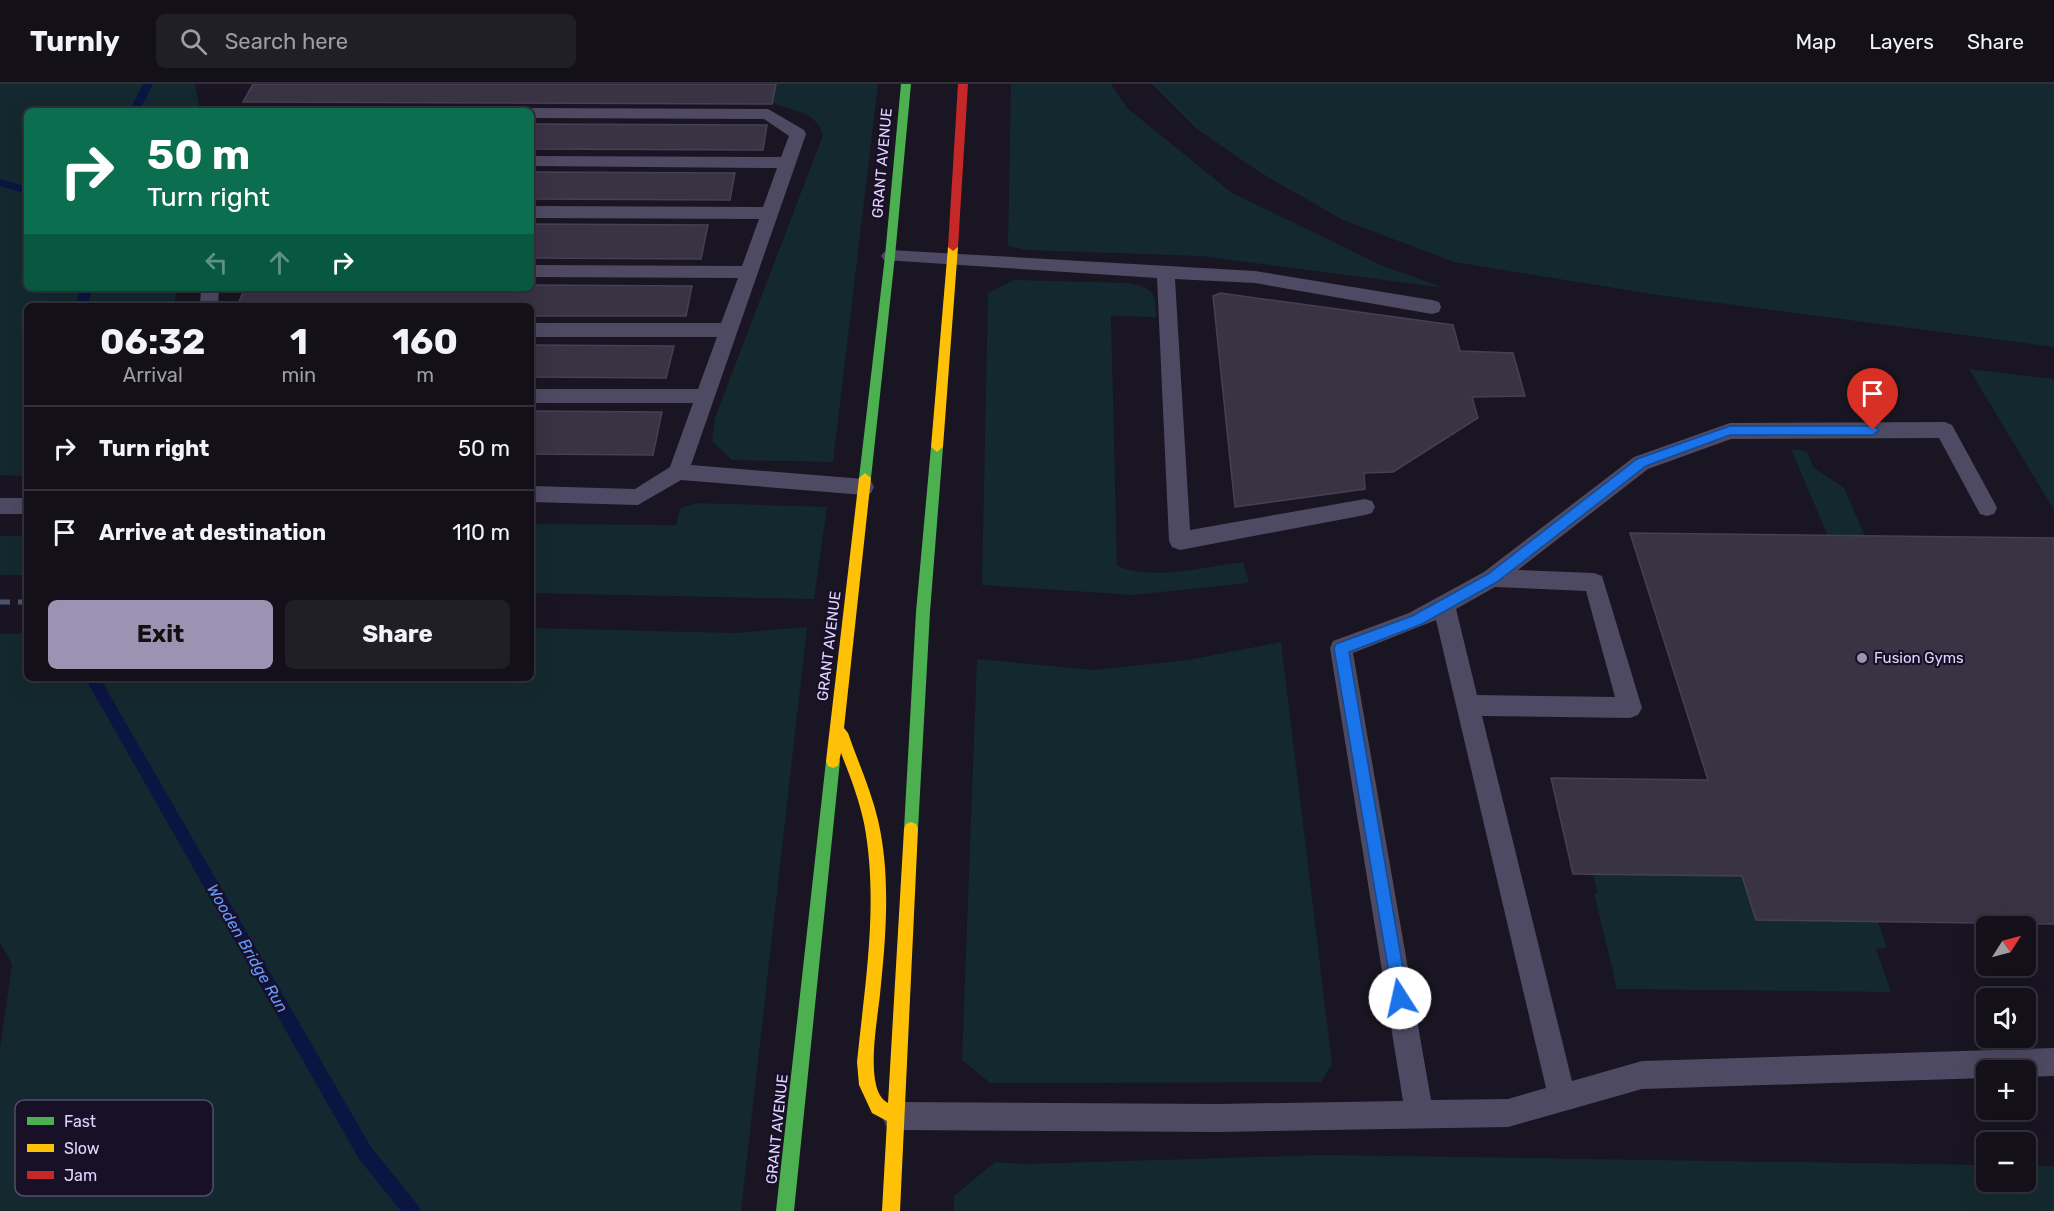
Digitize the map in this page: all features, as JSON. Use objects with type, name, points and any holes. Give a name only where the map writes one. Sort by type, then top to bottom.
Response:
[{"type":"main road","name":"GRANT AVENUE","points":[[785,1211],[837,721],[890,256],[906,84]]},
{"type":"main road","points":[[891,1211],[923,612],[952,258],[963,84]]},
{"type":"main road","points":[[837,721],[872,830],[876,862],[878,907],[865,1062],[867,1084],[878,1107],[896,1116]]},
{"type":"lane","points":[[534,113],[768,114],[798,134],[678,472]]},
{"type":"lane","points":[[534,161],[788,163]]},
{"type":"lane","points":[[534,212],[771,213]]},
{"type":"lane","points":[[890,256],[1255,277],[1432,308]]},
{"type":"lane","points":[[534,271],[749,272]]},
{"type":"lane","points":[[1166,272],[1180,541],[1365,507]]},
{"type":"lane","points":[[534,330],[729,330]]},
{"type":"lane","points":[[534,396],[706,396]]},
{"type":"lane","points":[[1419,1114],[1341,648],[1417,620],[1492,578],[1641,462],[1730,430],[1945,430],[1987,508]]},
{"type":"lane","points":[[534,494],[638,497],[678,472],[864,487]]},
{"type":"lane","points":[[0,506],[24,506]]},
{"type":"lane","points":[[1467,705],[1630,708],[1594,582],[1492,578]]},
{"type":"lane","points":[[1443,606],[1562,1098]]},
{"type":"lane","points":[[896,1116],[1218,1118],[1508,1113],[1642,1075],[2054,1062]]},
{"type":"shaded area","points":[[0,84],[195,84],[199,108],[24,108],[24,291],[176,291],[174,303],[24,303],[24,476],[0,475]]},
{"type":"shaded area","points":[[776,84],[878,84],[833,462],[732,460],[712,441],[715,418],[823,135],[820,127],[809,116],[772,103]]},
{"type":"shaded area","points":[[1011,84],[1111,84],[1127,108],[1232,193],[1383,266],[1445,288],[1201,256],[1027,250],[1008,246]]},
{"type":"shaded area","points":[[1152,84],[2054,84],[2054,347],[1658,295],[1454,262],[1343,220],[1261,173],[1197,129]]},
{"type":"shaded area","points":[[1014,280],[1128,283],[1151,292],[1155,302],[1156,317],[1111,316],[1117,566],[1163,573],[1243,562],[1249,583],[1133,595],[982,585],[988,293]]},
{"type":"shaded area","points":[[1969,369],[2054,379],[2054,510]]},
{"type":"shaded area","points":[[1791,449],[1807,451],[1813,467],[1844,488],[1865,536],[1828,536]]},
{"type":"shaded area","points":[[697,503],[827,507],[814,599],[534,593],[534,524],[676,525],[680,508]]},
{"type":"shaded area","points":[[0,536],[24,536],[24,575],[0,575]]},
{"type":"shaded area","points":[[807,627],[741,1211],[0,1211],[0,1049],[12,964],[0,943],[0,634],[24,633],[24,681],[534,681],[534,628],[735,633]]},
{"type":"shaded area","points":[[1281,642],[1332,1064],[1321,1082],[990,1083],[962,1060],[977,659],[1094,670],[1188,660]]},
{"type":"shaded area","points":[[1593,874],[1742,876],[1756,920],[1878,922],[1887,948],[1876,949],[1891,992],[1617,989],[1594,893],[1598,893]]},
{"type":"shaded area","points":[[1325,1155],[1976,1165],[1976,1192],[2036,1192],[2036,1166],[2054,1166],[2054,1211],[954,1211],[954,1196],[995,1162],[1026,1164]]},
{"type":"building","points":[[253,84],[776,84],[772,104],[243,102]]},
{"type":"building","points":[[534,124],[767,125],[763,150],[534,149]]},
{"type":"building","points":[[534,172],[735,173],[730,200],[534,199]]},
{"type":"building","points":[[534,224],[708,225],[701,259],[534,258]]},
{"type":"building","points":[[534,285],[692,286],[686,316],[534,316],[534,303],[238,303],[244,291],[534,291]]},
{"type":"building","points":[[1220,293],[1453,325],[1460,351],[1513,353],[1525,396],[1472,397],[1478,418],[1393,472],[1364,473],[1365,489],[1235,507],[1213,296]]},
{"type":"building","points":[[534,345],[674,346],[666,378],[534,377]]},
{"type":"building","points":[[534,411],[662,412],[653,455],[534,454]]},
{"type":"building","name":"Fusion Gyms","points":[[1630,533],[2054,538],[2054,924],[2036,924],[2036,916],[1976,916],[1976,923],[1756,920],[1742,876],[1573,874],[1551,778],[1708,780]]},
{"type":"waterway","name":"Wooden Bridge Run","points":[[136,108],[148,84]]},
{"type":"waterway","points":[[0,182],[24,190]]},
{"type":"waterway","name":"Wooden Bridge Run","points":[[82,303],[86,291]]},
{"type":"waterway","name":"Wooden Bridge Run","points":[[94,681],[365,1153],[412,1211]]},
{"type":"railway","points":[[0,602],[24,602]]},
{"type":"traffic: fast","points":[[865,478],[890,256],[906,84]]},
{"type":"traffic: fast","points":[[911,829],[923,612],[937,447]]},
{"type":"traffic: fast","points":[[785,1211],[833,761]]},
{"type":"traffic: slow","points":[[937,447],[953,247]]},
{"type":"traffic: slow","points":[[833,761],[865,478]]},
{"type":"traffic: slow","points":[[841,733],[867,808],[873,833],[876,862],[878,919],[865,1062],[867,1085],[878,1107],[896,1116]]},
{"type":"traffic: slow","points":[[891,1211],[911,829]]},
{"type":"traffic: jam","points":[[953,247],[963,84]]},
{"type":"place","name":"Fusion Gyms","points":[[1862,658]]},
{"type":"route","points":[[1400,998],[1341,648],[1417,620],[1492,578],[1641,462],[1730,430],[1873,430]]}]
